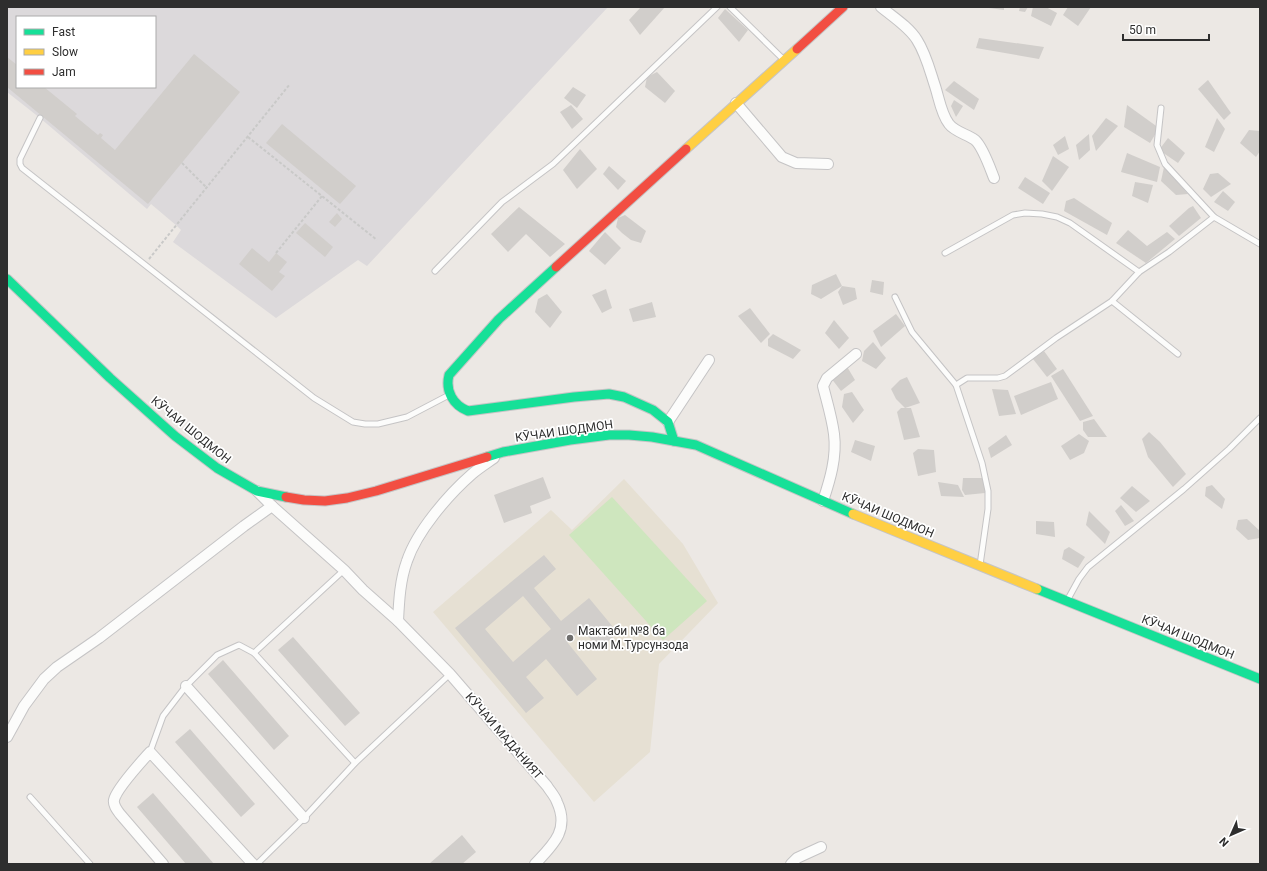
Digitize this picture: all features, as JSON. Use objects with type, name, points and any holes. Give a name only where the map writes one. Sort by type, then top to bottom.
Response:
[{"type":"main road","points":[[674,441],[668,422],[653,410],[624,397],[610,394],[574,397],[468,411],[456,404],[450,394],[447,381],[449,375],[499,319],[736,103],[844,7]]},
{"type":"main road","name":"КӮЧАИ ШОДМОН","points":[[7,279],[110,378],[175,436],[217,468],[258,491],[304,500],[325,501],[347,498],[376,491],[503,452],[570,440],[609,435],[644,436],[696,445],[823,501],[1260,679]]},
{"type":"street","points":[[881,7],[918,40],[932,77],[944,116],[953,128],[976,141],[994,178]]},
{"type":"street","points":[[736,103],[782,157],[796,163],[828,164]]},
{"type":"street","points":[[823,501],[830,480],[835,446],[824,383],[827,378],[856,354]]},
{"type":"street","points":[[668,422],[709,360]]},
{"type":"street","points":[[398,621],[399,600],[403,574],[407,560],[422,532],[436,512],[455,491],[473,474],[503,452]]},
{"type":"street","name":"КӮЧАИ МАДАНИЯТ","points":[[258,491],[272,506],[344,570],[363,590],[398,621],[450,674],[547,786],[557,802],[562,818],[560,832],[552,846],[535,864]]},
{"type":"street","points":[[7,737],[24,706],[44,679],[57,667],[99,638],[272,506]]},
{"type":"street","points":[[186,686],[304,818]]},
{"type":"street","points":[[163,864],[120,814],[115,806],[114,800],[120,789],[150,752],[253,864]]},
{"type":"street","points":[[791,864],[797,858],[821,847]]},
{"type":"lane","points":[[435,271],[502,202],[553,164],[717,7]]},
{"type":"lane","points":[[730,7],[784,60]]},
{"type":"lane","points":[[1161,108],[1157,145],[1165,164],[1214,217],[1260,244]]},
{"type":"lane","points":[[40,118],[20,158],[22,168],[314,398],[353,422],[378,424],[407,418],[450,394]]},
{"type":"lane","points":[[945,252],[1013,215],[1025,213],[1042,214],[1057,217],[1070,223],[1139,272]]},
{"type":"lane","points":[[956,385],[967,378],[998,378],[1005,376],[1056,338],[1112,301],[1139,272],[1170,252],[1214,217]]},
{"type":"lane","points":[[895,297],[912,332],[956,385],[982,463],[988,491],[988,509],[980,566]]},
{"type":"lane","points":[[1112,301],[1178,354]]},
{"type":"lane","points":[[1067,601],[1079,579],[1088,567],[1184,489],[1230,449],[1260,418]]},
{"type":"lane","points":[[254,653],[344,570]]},
{"type":"lane","points":[[150,752],[163,716],[186,686],[217,655],[239,645],[254,653],[355,763]]},
{"type":"lane","points":[[257,864],[304,818],[355,763],[450,674]]},
{"type":"lane","points":[[30,797],[90,864]]},
{"type":"path","points":[[144,264],[290,84]]},
{"type":"path","points":[[248,137],[377,240]]},
{"type":"path","points":[[182,163],[207,188]]},
{"type":"path","points":[[276,253],[322,196]]},
{"type":"shaded area","points":[[7,7],[608,7],[367,266],[358,260],[276,318],[173,242],[181,230],[177,226],[151,204],[147,209],[40,118],[7,92]]},
{"type":"shaded area","name":"Мактаби №8 ба номи М.Турсунзода","points":[[624,479],[683,544],[718,603],[659,664],[650,752],[594,802],[433,612],[551,510],[572,530]]},
{"type":"green space","points":[[612,497],[707,601],[663,640],[569,535]]},
{"type":"building","points":[[641,7],[665,7],[640,35],[629,20]]},
{"type":"building","points":[[1004,7],[1004,10],[989,8]]},
{"type":"building","points":[[1020,7],[1028,7],[1025,12],[1019,11]]},
{"type":"building","points":[[1033,7],[1046,7],[1057,13],[1051,26],[1031,16]]},
{"type":"building","points":[[1068,7],[1091,7],[1078,26],[1063,15]]},
{"type":"building","points":[[725,9],[748,30],[739,42],[718,18]]},
{"type":"building","points":[[979,38],[1044,47],[1039,59],[976,48]]},
{"type":"building","points":[[194,54],[240,92],[148,204],[7,87],[7,57],[16,64],[16,88],[45,88],[77,114],[75,116],[98,135],[100,133],[103,135],[101,138],[115,150]]},
{"type":"building","points":[[657,72],[675,91],[665,103],[645,87],[647,77]]},
{"type":"building","points":[[1208,80],[1231,113],[1224,120],[1198,89]]},
{"type":"building","points":[[954,81],[979,99],[974,110],[945,90]]},
{"type":"building","points":[[573,87],[586,95],[577,108],[564,98]]},
{"type":"building","points":[[954,100],[963,106],[956,117],[951,106]]},
{"type":"building","points":[[571,105],[583,119],[572,129],[560,112]]},
{"type":"building","points":[[1127,105],[1159,128],[1150,143],[1124,127]]},
{"type":"building","points":[[1106,118],[1118,126],[1096,151],[1092,136]]},
{"type":"building","points":[[1217,118],[1225,129],[1214,152],[1205,147]]},
{"type":"building","points":[[282,124],[356,186],[340,204],[266,143]]},
{"type":"building","points":[[1249,130],[1260,131],[1260,151],[1256,157],[1240,143]]},
{"type":"building","points":[[1089,134],[1090,150],[1079,160],[1076,145]]},
{"type":"building","points":[[1065,136],[1069,149],[1058,155],[1053,145]]},
{"type":"building","points":[[1168,138],[1185,153],[1178,163],[1159,150]]},
{"type":"building","points":[[580,149],[597,169],[577,189],[563,170]]},
{"type":"building","points":[[1127,153],[1160,167],[1157,182],[1121,172]]},
{"type":"building","points":[[1053,156],[1069,167],[1052,191],[1042,181]]},
{"type":"building","points":[[609,166],[626,181],[618,190],[603,174]]},
{"type":"building","points":[[1164,167],[1188,194],[1176,195],[1161,181]]},
{"type":"building","points":[[1218,173],[1231,184],[1211,197],[1203,189],[1210,174]]},
{"type":"building","points":[[1025,177],[1050,193],[1043,204],[1018,188]]},
{"type":"building","points":[[1135,182],[1153,185],[1148,203],[1132,196]]},
{"type":"building","points":[[1223,191],[1235,202],[1228,211],[1214,202]]},
{"type":"building","points":[[1074,198],[1112,223],[1107,235],[1064,211],[1066,201]]},
{"type":"building","points":[[1193,206],[1201,218],[1179,236],[1169,226]]},
{"type":"building","points":[[519,207],[565,244],[550,257],[526,234],[508,252],[491,234]]},
{"type":"building","points":[[337,213],[342,219],[335,227],[329,222]]},
{"type":"building","points":[[625,215],[646,231],[641,243],[631,240],[616,227],[618,218]]},
{"type":"building","points":[[305,223],[333,247],[325,257],[296,233]]},
{"type":"building","points":[[1128,230],[1147,246],[1167,232],[1175,239],[1146,263],[1116,243]]},
{"type":"building","points":[[605,232],[621,248],[605,265],[589,251]]},
{"type":"building","points":[[252,248],[269,262],[276,253],[287,262],[279,272],[285,276],[272,291],[239,264]]},
{"type":"building","points":[[836,274],[842,286],[821,299],[811,294],[812,285]]},
{"type":"building","points":[[872,280],[884,282],[883,295],[870,292]]},
{"type":"building","points":[[842,286],[855,288],[857,299],[843,305],[838,292]]},
{"type":"building","points":[[606,289],[612,308],[602,313],[592,295]]},
{"type":"building","points":[[547,294],[562,312],[550,328],[535,312],[538,299]]},
{"type":"building","points":[[652,302],[656,317],[633,322],[629,309]]},
{"type":"building","points":[[750,308],[770,334],[761,343],[738,316]]},
{"type":"building","points":[[896,314],[905,326],[881,347],[873,331]]},
{"type":"building","points":[[834,320],[849,338],[839,349],[825,333]]},
{"type":"building","points":[[773,334],[801,350],[793,359],[768,346],[768,339]]},
{"type":"building","points":[[873,342],[886,358],[876,369],[862,361],[864,351]]},
{"type":"building","points":[[1044,351],[1057,369],[1047,377],[1033,359]]},
{"type":"building","points":[[846,365],[855,380],[841,391],[831,378]]},
{"type":"building","points":[[1063,369],[1093,416],[1080,421],[1051,376]]},
{"type":"building","points":[[907,377],[920,403],[905,408],[896,399],[891,389],[900,380]]},
{"type":"building","points":[[1051,382],[1058,399],[1021,415],[1014,396]]},
{"type":"building","points":[[992,389],[1008,390],[1016,414],[999,416]]},
{"type":"building","points":[[852,392],[864,410],[853,423],[842,407],[844,394]]},
{"type":"building","points":[[901,408],[911,408],[920,437],[904,440],[897,412]]},
{"type":"building","points":[[1094,419],[1107,437],[1088,437],[1083,430],[1083,422]]},
{"type":"building","points":[[1149,432],[1160,442],[1186,474],[1173,487],[1148,457],[1142,439]]},
{"type":"building","points":[[1079,434],[1089,441],[1084,453],[1070,460],[1061,446]]},
{"type":"building","points":[[1006,435],[1012,445],[991,458],[988,448]]},
{"type":"building","points":[[855,440],[875,446],[871,461],[851,452]]},
{"type":"building","points":[[918,449],[934,450],[936,472],[918,476],[913,453]]},
{"type":"building","points":[[543,477],[551,498],[530,506],[532,513],[504,523],[494,495]]},
{"type":"building","points":[[963,478],[986,478],[985,493],[965,495],[962,490]]},
{"type":"building","points":[[938,482],[958,485],[964,497],[941,496]]},
{"type":"building","points":[[1212,485],[1225,499],[1222,509],[1205,496],[1206,487]]},
{"type":"building","points":[[1132,486],[1150,501],[1136,512],[1120,498]]},
{"type":"building","points":[[1121,505],[1134,521],[1125,526],[1115,511]]},
{"type":"building","points":[[1089,511],[1110,532],[1105,544],[1086,525]]},
{"type":"building","points":[[1247,519],[1260,531],[1260,538],[1248,540],[1236,529],[1238,520]]},
{"type":"building","points":[[1036,521],[1054,522],[1055,537],[1036,534]]},
{"type":"building","points":[[1069,547],[1085,557],[1078,568],[1062,559],[1064,550]]},
{"type":"building","points":[[544,555],[556,569],[534,588],[561,621],[589,598],[618,633],[599,649],[582,629],[567,642],[597,679],[577,696],[546,659],[526,677],[544,698],[526,713],[455,628]],"holes":[[[523,596],[551,629],[513,662],[485,629]]]},
{"type":"building","points":[[293,637],[360,713],[345,726],[278,650]]},
{"type":"building","points":[[223,660],[289,736],[274,750],[208,674]]},
{"type":"building","points":[[190,729],[255,804],[241,817],[175,742]]},
{"type":"building","points":[[153,793],[214,864],[186,864],[137,807]]},
{"type":"building","points":[[462,835],[476,852],[462,864],[429,864]]},
{"type":"traffic: fast","points":[[556,267],[499,319],[449,375],[448,387],[451,397],[458,405],[468,411],[574,397],[609,394],[624,397],[653,410],[668,422],[674,441]]},
{"type":"traffic: fast","points":[[7,279],[110,378],[175,436],[217,468],[257,491],[286,497]]},
{"type":"traffic: fast","points":[[487,457],[503,452],[570,440],[609,435],[652,437],[696,445],[853,514]]},
{"type":"traffic: fast","points":[[1037,589],[1260,679]]},
{"type":"traffic: slow","points":[[686,149],[797,49]]},
{"type":"traffic: slow","points":[[853,514],[1037,589]]},
{"type":"traffic: jam","points":[[797,49],[843,7]]},
{"type":"traffic: jam","points":[[556,267],[686,149]]},
{"type":"traffic: jam","points":[[286,497],[325,501],[347,498],[376,491],[487,457]]},
{"type":"place","name":"Мактаби №8 ба номи М.Турсунзода","points":[[570,638]]}]
